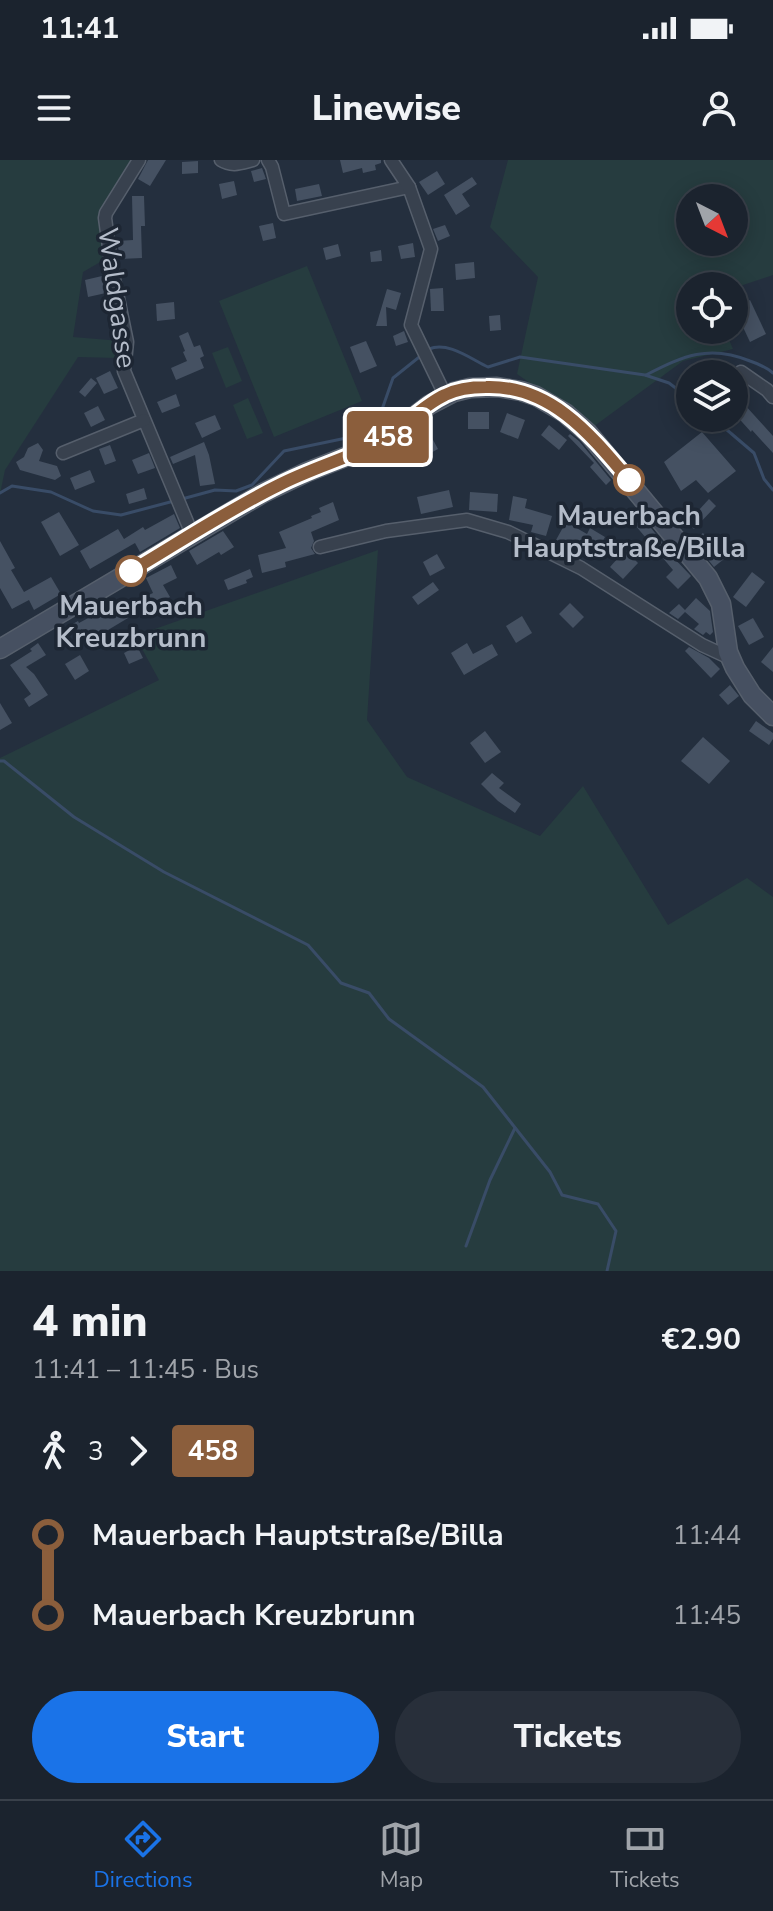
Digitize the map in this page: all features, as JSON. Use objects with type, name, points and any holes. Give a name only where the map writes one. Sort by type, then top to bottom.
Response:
[{"type":"main road","points":[[0,649],[192,534],[288,481],[381,442],[445,395],[463,389],[497,387],[521,391],[548,402],[584,428],[649,505],[711,582],[721,604],[730,658],[746,687],[773,716]]},
{"type":"street","name":"Waldgasse","points":[[139,160],[105,218],[127,342],[124,371],[192,534]]},
{"type":"street","points":[[221,160],[236,164],[253,160]]},
{"type":"street","points":[[268,160],[284,214],[409,187]]},
{"type":"street","points":[[391,160],[409,187],[431,249],[411,325],[445,395]]},
{"type":"street","points":[[748,377],[773,397]]},
{"type":"street","points":[[63,453],[144,420]]},
{"type":"street","points":[[320,547],[386,531],[467,520],[508,532],[581,568],[702,645],[730,658]]},
{"type":"green space","points":[[0,160],[132,160],[101,215],[102,261],[83,272],[73,337],[121,341],[116,358],[78,357],[5,470],[0,494]]},
{"type":"green space","points":[[508,160],[773,160],[773,275],[748,283],[748,272],[676,272],[676,344],[731,344],[733,349],[676,360],[676,366],[593,427],[517,374],[538,277],[490,227]]},
{"type":"green space","points":[[307,266],[362,401],[274,437],[219,301]]},
{"type":"green space","points":[[228,347],[242,381],[226,388],[212,353]]},
{"type":"green space","points":[[248,398],[263,433],[247,439],[233,405]]},
{"type":"green space","points":[[378,550],[367,720],[407,777],[540,836],[583,786],[668,925],[747,878],[773,897],[773,1271],[0,1271],[0,758],[159,680],[135,636]]},
{"type":"building","points":[[148,160],[166,160],[150,186],[138,179]]},
{"type":"building","points":[[340,160],[381,160],[381,163],[375,165],[376,170],[363,173],[362,168],[343,173]]},
{"type":"building","points":[[198,161],[198,173],[182,174],[182,162]]},
{"type":"building","points":[[262,168],[266,179],[254,182],[251,171]]},
{"type":"building","points":[[437,171],[445,184],[428,195],[419,182]]},
{"type":"building","points":[[472,177],[477,184],[462,194],[470,206],[456,215],[444,195]]},
{"type":"building","points":[[234,181],[237,195],[222,199],[219,184]]},
{"type":"building","points":[[319,184],[322,196],[297,201],[295,189]]},
{"type":"building","points":[[132,196],[144,196],[142,258],[120,259],[117,241],[133,240]]},
{"type":"building","points":[[273,223],[276,238],[263,241],[259,226]]},
{"type":"building","points":[[445,225],[450,236],[438,241],[433,229]]},
{"type":"building","points":[[413,243],[415,257],[401,259],[398,246]]},
{"type":"building","points":[[338,244],[341,256],[326,260],[323,248]]},
{"type":"building","points":[[381,250],[382,261],[371,262],[370,252]]},
{"type":"building","points":[[474,262],[475,278],[456,280],[455,264]]},
{"type":"building","points":[[102,276],[106,293],[88,297],[85,280]]},
{"type":"building","points":[[443,288],[444,311],[431,311],[430,289]]},
{"type":"building","points":[[387,289],[401,293],[396,310],[386,307],[387,326],[376,326]]},
{"type":"building","points":[[748,301],[766,334],[750,342],[748,338]]},
{"type":"building","points":[[174,302],[175,319],[157,321],[156,304]]},
{"type":"building","points":[[500,315],[501,330],[490,331],[489,316]]},
{"type":"building","points":[[404,331],[408,342],[396,346],[393,336]]},
{"type":"building","points":[[188,332],[194,347],[200,345],[204,368],[176,380],[171,368],[187,361],[179,336]]},
{"type":"building","points":[[366,341],[377,366],[360,373],[350,347]]},
{"type":"building","points":[[110,371],[118,388],[104,394],[96,378]]},
{"type":"building","points":[[91,378],[97,383],[85,397],[79,392]]},
{"type":"building","points":[[176,394],[180,406],[162,413],[157,402]]},
{"type":"building","points":[[98,406],[105,420],[91,427],[84,413]]},
{"type":"building","points":[[748,408],[773,436],[773,453],[752,430],[748,429]]},
{"type":"building","points":[[468,412],[489,412],[489,429],[468,429]]},
{"type":"building","points":[[507,413],[525,420],[518,439],[500,432]]},
{"type":"building","points":[[215,415],[221,429],[202,438],[195,423]]},
{"type":"building","points":[[549,425],[567,440],[559,450],[541,435]]},
{"type":"building","points":[[702,432],[736,471],[708,493],[696,480],[681,491],[664,462]]},
{"type":"building","points":[[570,434],[611,480],[606,485],[590,467],[594,463],[568,436]]},
{"type":"building","points":[[432,438],[438,449],[412,463],[406,452]]},
{"type":"building","points":[[204,442],[215,484],[200,486],[195,455],[173,464],[170,457]]},
{"type":"building","points":[[38,443],[43,450],[39,461],[57,466],[61,476],[55,480],[20,470],[16,462],[24,457],[28,448]]},
{"type":"building","points":[[110,445],[116,461],[105,465],[99,449]]},
{"type":"building","points":[[149,453],[155,468],[138,474],[132,460]]},
{"type":"building","points":[[90,470],[95,482],[75,490],[70,478]]},
{"type":"building","points":[[144,488],[147,499],[129,504],[126,494]]},
{"type":"building","points":[[449,490],[453,507],[421,514],[417,497]]},
{"type":"building","points":[[470,492],[498,494],[497,512],[469,510]]},
{"type":"building","points":[[513,496],[527,499],[525,508],[552,516],[546,536],[531,532],[533,525],[509,520]]},
{"type":"building","points":[[709,499],[716,506],[694,529],[687,523]]},
{"type":"building","points":[[333,502],[339,520],[311,532],[314,541],[311,548],[315,554],[285,562],[286,567],[262,573],[258,555],[286,548],[279,532],[312,518],[321,512],[319,508]]},
{"type":"building","points":[[59,512],[79,545],[60,556],[41,522]]},
{"type":"building","points":[[174,514],[180,528],[140,552],[135,543],[90,569],[80,551],[118,529],[124,539]]},
{"type":"building","points":[[643,518],[691,576],[678,589],[666,577],[673,570],[635,525]]},
{"type":"building","points":[[566,522],[587,534],[590,528],[605,537],[592,560],[556,540]]},
{"type":"building","points":[[223,531],[234,547],[197,565],[189,551]]},
{"type":"building","points":[[703,533],[724,559],[714,567],[693,541]]},
{"type":"building","points":[[0,541],[24,592],[51,577],[61,594],[34,610],[29,600],[12,609],[0,588]]},
{"type":"building","points":[[625,550],[638,563],[623,579],[610,567]]},
{"type":"building","points":[[437,554],[445,568],[430,576],[423,562]]},
{"type":"building","points":[[171,565],[177,578],[163,585],[170,597],[157,604],[159,608],[145,615],[138,600],[153,593],[146,578]]},
{"type":"building","points":[[250,569],[253,577],[246,580],[247,583],[228,590],[224,580]]},
{"type":"building","points":[[752,572],[765,582],[746,607],[733,597]]},
{"type":"building","points":[[433,582],[439,590],[418,605],[412,597]]},
{"type":"building","points":[[696,598],[710,611],[713,632],[710,635],[706,632],[703,635],[694,629],[699,624],[685,612],[678,619],[669,613],[679,604],[685,610]]},
{"type":"building","points":[[119,603],[128,618],[103,633],[105,637],[91,645],[82,629],[73,634],[69,626],[91,619]]},
{"type":"building","points":[[570,603],[584,617],[573,628],[559,614]]},
{"type":"building","points":[[522,616],[532,633],[516,643],[506,626]]},
{"type":"building","points":[[753,618],[764,637],[749,645],[738,626]]},
{"type":"building","points":[[38,643],[46,655],[26,667],[48,695],[29,707],[24,699],[31,694],[10,665],[32,651],[30,649]]},
{"type":"building","points":[[467,643],[473,654],[492,644],[498,655],[464,675],[451,653]]},
{"type":"building","points":[[137,646],[143,658],[129,664],[124,653]]},
{"type":"building","points":[[689,647],[709,658],[720,669],[711,678],[685,651]]},
{"type":"building","points":[[773,647],[773,672],[761,662]]},
{"type":"building","points":[[80,655],[89,671],[75,680],[65,664]]},
{"type":"building","points":[[730,685],[739,696],[728,705],[719,695]]},
{"type":"building","points":[[0,703],[12,723],[0,730]]},
{"type":"building","points":[[756,721],[773,733],[769,745],[749,731]]},
{"type":"building","points":[[485,731],[501,752],[485,763],[470,743]]},
{"type":"building","points":[[703,737],[730,761],[709,784],[681,761]]},
{"type":"building","points":[[492,773],[504,783],[499,788],[521,804],[515,813],[481,784]]},
{"type":"waterway","points":[[429,349],[452,349],[488,367],[520,357],[645,375],[676,388]]},
{"type":"waterway","points":[[646,375],[672,362],[709,353],[735,356],[773,373]]},
{"type":"waterway","points":[[182,499],[215,490],[236,491],[252,485],[284,451],[369,431],[379,418],[393,378],[423,354]]},
{"type":"waterway","points":[[729,432],[754,453],[764,479],[773,490]]},
{"type":"waterway","points":[[0,493],[12,486],[51,492],[93,511],[121,515],[174,501]]},
{"type":"waterway","points":[[0,761],[4,761],[74,817],[164,872],[308,945],[341,983],[369,993],[389,1019],[483,1087],[550,1172],[562,1195],[598,1204],[616,1231],[607,1271]]},
{"type":"waterway","points":[[466,1246],[490,1180],[515,1128]]},
{"type":"bus line","name":"458","points":[[131,571],[275,487],[381,442],[445,395],[470,388],[513,389],[548,402],[584,428],[629,480]]},
{"type":"place","name":"Mauerbach Hauptstraße/Billa","points":[[629,480]]},
{"type":"place","name":"Mauerbach Kreuzbrunn","points":[[131,571]]}]
